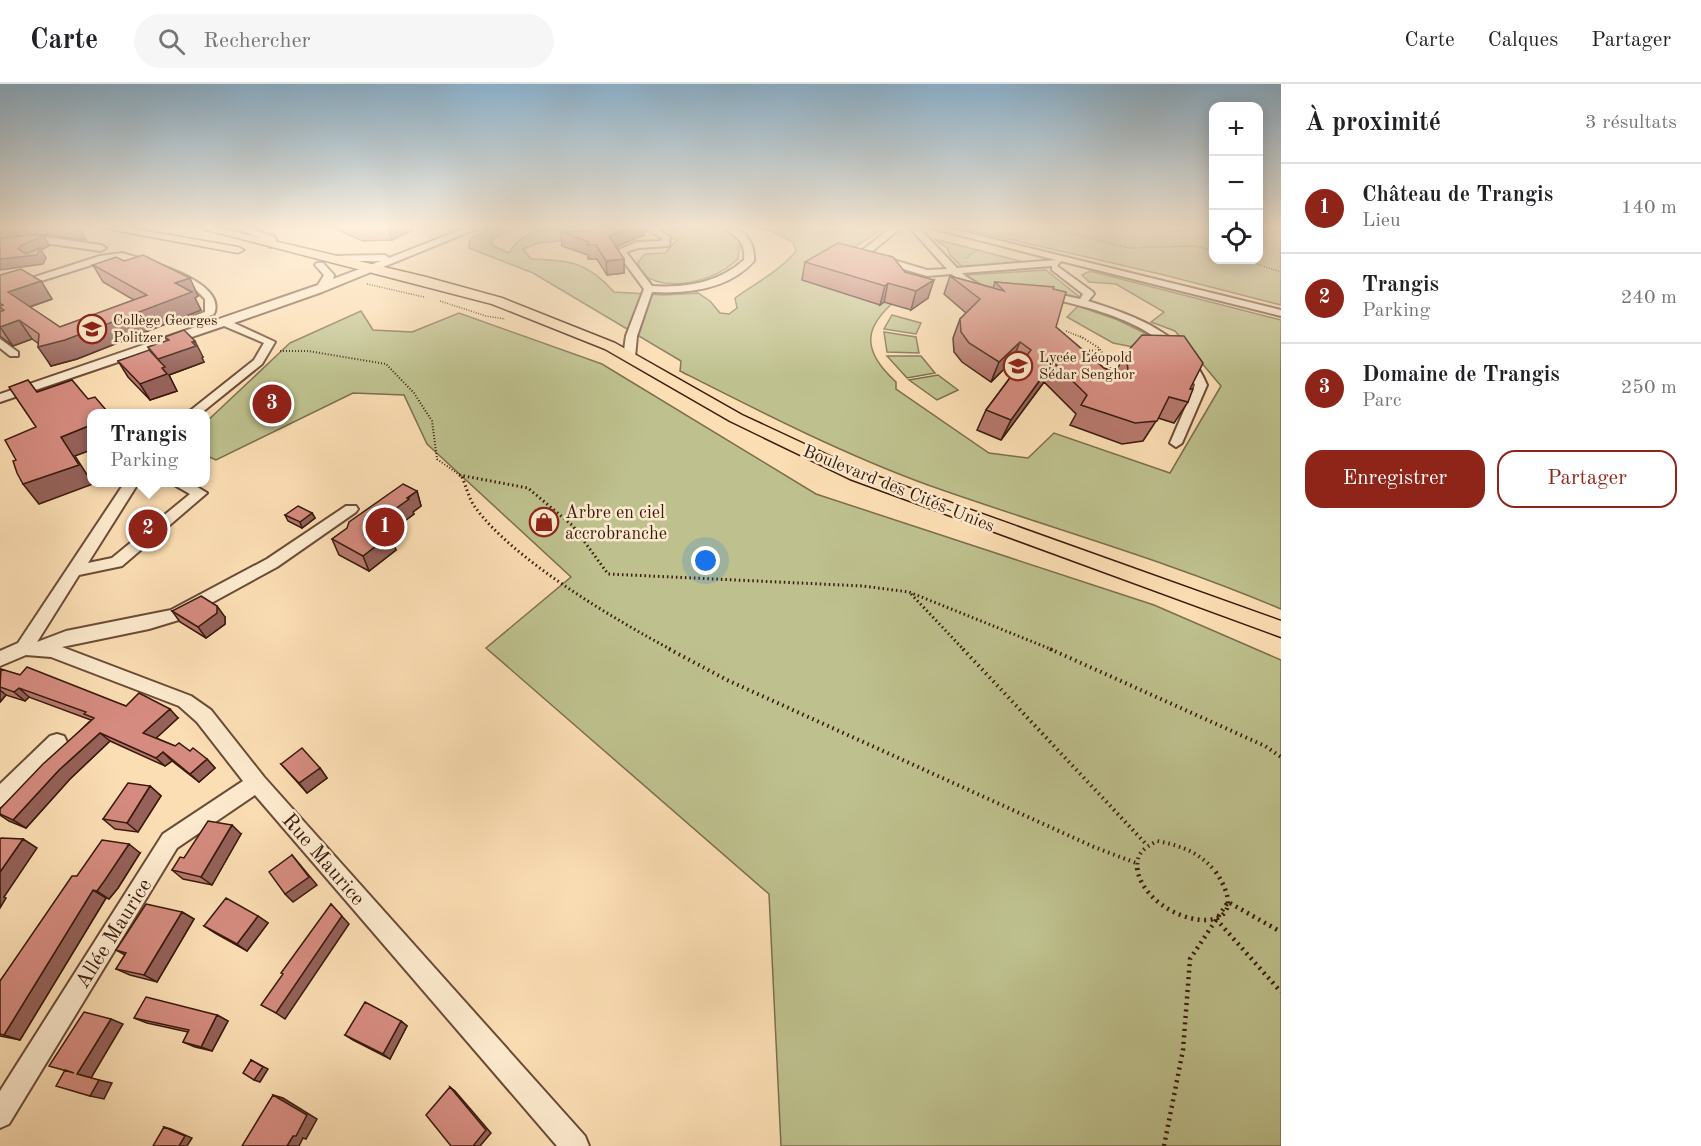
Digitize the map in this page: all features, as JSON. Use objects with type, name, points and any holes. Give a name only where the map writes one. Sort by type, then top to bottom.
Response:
[{"type":"main road","name":"Boulevard des Cités-Unies","points":[[357,277],[531,314]]},
{"type":"main road","name":"Boulevard des Cités-Unies","points":[[407,277],[470,292],[531,314],[630,357],[736,418],[856,475],[1281,629]]},
{"type":"street","points":[[0,291],[45,277]]},
{"type":"street","points":[[180,277],[192,281],[210,298],[212,307],[209,314],[187,322]]},
{"type":"street","points":[[319,290],[328,281],[329,277]]},
{"type":"street","points":[[0,398],[365,277]]},
{"type":"street","points":[[639,277],[649,288]]},
{"type":"street","points":[[649,288],[664,290],[706,285],[724,277]]},
{"type":"street","points":[[959,277],[971,287],[989,288]]},
{"type":"street","points":[[1071,277],[1089,294],[1082,302]]},
{"type":"street","points":[[1115,277],[1281,313]]},
{"type":"street","points":[[630,357],[630,335],[646,303],[645,295],[649,288]]},
{"type":"street","points":[[1030,292],[1082,302],[1176,345],[1193,363],[1201,386],[1176,443]]},
{"type":"street","points":[[199,409],[234,382],[266,351],[270,342],[226,323]]},
{"type":"street","points":[[0,342],[14,354]]},
{"type":"street","points":[[31,649],[74,571],[129,487]]},
{"type":"street","points":[[74,571],[117,562],[200,494],[185,487]]},
{"type":"street","points":[[0,659],[66,638],[149,623],[176,615],[272,563],[351,509]]},
{"type":"street","name":"Rue Maurice","points":[[31,649],[52,650],[185,701],[204,716],[257,783],[575,1146]]},
{"type":"street","points":[[0,798],[57,742]]},
{"type":"street","name":"Allée Maurice","points":[[0,1115],[170,841],[257,783]]},
{"type":"path","points":[[362,279],[427,297]]},
{"type":"path","points":[[435,299],[486,316],[511,319]]},
{"type":"path","points":[[1069,327],[1066,331],[1102,350],[1111,366],[1107,377]]},
{"type":"path","points":[[1077,352],[1102,350]]},
{"type":"path","points":[[266,351],[308,351],[386,364],[414,393],[432,421],[437,459],[462,477],[528,488],[573,526],[608,574],[863,586],[909,592],[1087,665],[1265,746],[1281,757]]},
{"type":"path","points":[[462,477],[474,506],[513,547],[647,638],[727,680],[1094,847],[1136,863]]},
{"type":"path","points":[[909,592],[1146,844]]},
{"type":"path","points":[[1216,919],[1204,922],[1188,920],[1173,913],[1147,890],[1139,876],[1136,863],[1139,852],[1146,844],[1170,841],[1198,853],[1220,876],[1228,902],[1281,932]]},
{"type":"path","points":[[1164,1146],[1183,1050],[1190,959],[1228,902]]},
{"type":"path","points":[[1216,919],[1281,992]]},
{"type":"green space","points":[[539,277],[598,277],[614,292],[664,295],[698,293],[710,301],[720,313],[729,314],[737,308],[735,298],[766,277],[906,277],[916,282],[880,316],[873,328],[871,339],[873,352],[881,366],[896,382],[896,389],[989,453],[1028,458],[1054,433],[1170,473],[1221,386],[1175,331],[1151,322],[1164,312],[1116,284],[1089,282],[1084,277],[1112,277],[1281,320],[1281,609],[1150,559],[896,473],[772,417],[680,371],[681,361]]},
{"type":"green space","points":[[647,277],[709,277],[677,284]]},
{"type":"green space","points":[[968,277],[1054,277],[1081,298],[979,286]]},
{"type":"green space","points":[[1170,277],[1281,277],[1281,305]]},
{"type":"green space","points":[[1078,306],[1118,320],[1157,339],[1143,349],[1113,343],[1067,317]]},
{"type":"green space","points":[[361,311],[373,330],[412,332],[459,313],[602,364],[816,494],[1154,605],[1281,660],[1281,1146],[781,1146],[769,894],[486,648],[571,577],[427,444],[404,395],[353,393],[216,460],[210,457],[210,418],[290,343]]},
{"type":"green space","points":[[892,315],[921,323],[916,334],[884,329]]},
{"type":"green space","points":[[884,332],[916,337],[919,353],[887,352]]},
{"type":"green space","points":[[887,356],[921,356],[935,373],[907,378]]},
{"type":"green space","points":[[938,375],[958,390],[937,400],[909,380]]},
{"type":"building","points":[[0,277],[34,277],[41,281],[8,292],[60,327],[147,295],[114,277],[190,278],[175,283],[192,292],[65,340],[38,347],[39,334],[19,320],[0,327],[0,312],[4,310],[0,307],[3,305],[0,303]]},
{"type":"building","points":[[854,277],[922,277],[934,280],[916,291],[888,283],[885,286]]},
{"type":"building","points":[[951,277],[1004,291],[995,282],[1054,287],[1053,289],[1066,292],[1056,327],[1104,368],[1129,379],[1126,353],[1142,335],[1184,336],[1203,363],[1190,389],[1193,389],[1188,402],[1169,397],[1157,421],[1135,423],[1081,405],[1087,395],[1053,362],[1011,420],[986,410],[1031,350],[1020,342],[999,362],[969,343],[961,332],[960,319],[980,299]]},
{"type":"building","points":[[184,330],[195,341],[192,342],[196,346],[158,359],[148,347],[169,340],[165,337]]},
{"type":"building","points":[[149,350],[165,367],[162,368],[167,374],[140,384],[118,361]]},
{"type":"building","points":[[28,380],[37,392],[72,380],[88,399],[95,397],[105,409],[87,409],[87,427],[61,437],[79,465],[23,484],[13,461],[16,460],[5,440],[36,427],[9,387]]},
{"type":"building","points":[[403,484],[417,491],[373,525],[390,535],[363,556],[332,539],[347,528],[349,522]]},
{"type":"building","points":[[298,506],[312,513],[300,522],[285,515]]},
{"type":"building","points":[[201,596],[217,606],[217,613],[198,627],[172,611]]},
{"type":"building","points":[[27,667],[126,706],[139,693],[170,709],[143,733],[175,746],[179,743],[190,751],[193,748],[207,759],[190,774],[163,752],[156,758],[100,733],[59,770],[13,820],[0,814],[0,809],[43,764],[94,718],[84,714],[86,712],[19,688],[14,692],[0,687],[1,669],[20,675]]},
{"type":"building","points":[[302,748],[320,768],[299,783],[281,764]]},
{"type":"building","points":[[128,783],[150,786],[127,823],[103,819]]},
{"type":"building","points":[[208,821],[232,825],[201,877],[172,870],[180,857],[184,858]]},
{"type":"building","points":[[0,839],[23,839],[0,872]]},
{"type":"building","points":[[102,840],[129,844],[97,891],[93,890],[4,1035],[0,1034],[0,981],[72,876],[77,876]]},
{"type":"building","points":[[292,855],[309,877],[285,894],[269,872]]},
{"type":"building","points":[[226,898],[258,916],[237,944],[204,926]]},
{"type":"building","points":[[146,904],[182,912],[144,975],[116,969],[126,953],[116,950]]},
{"type":"building","points":[[331,904],[342,916],[276,1013],[261,1005],[283,974],[281,973]]},
{"type":"building","points":[[146,997],[217,1015],[201,1047],[183,1042],[189,1030],[134,1018]]},
{"type":"building","points":[[365,1002],[401,1021],[383,1054],[345,1035]]},
{"type":"building","points":[[84,1012],[111,1019],[77,1074],[99,1080],[90,1096],[56,1086],[65,1070],[49,1066]]},
{"type":"building","points":[[251,1060],[263,1067],[254,1080],[243,1073]]},
{"type":"building","points":[[450,1087],[486,1130],[473,1146],[451,1146],[426,1115]]},
{"type":"building","points":[[273,1095],[307,1115],[296,1136],[293,1136],[287,1146],[242,1146]]},
{"type":"building","points":[[164,1127],[185,1136],[179,1146],[153,1146]]},
{"type":"place","name":"Collège Georges Politzer","points":[[92,329]]},
{"type":"place","name":"Lycée Léopold Sédar Senghor","points":[[1018,366]]},
{"type":"place","name":"Domaine de Trangis","points":[[272,404]]},
{"type":"place","name":"Arbre en ciel accrobranche","points":[[544,522]]},
{"type":"place","name":"Château de Trangis","points":[[385,527]]},
{"type":"place","name":"Trangis","points":[[148,529]]}]
